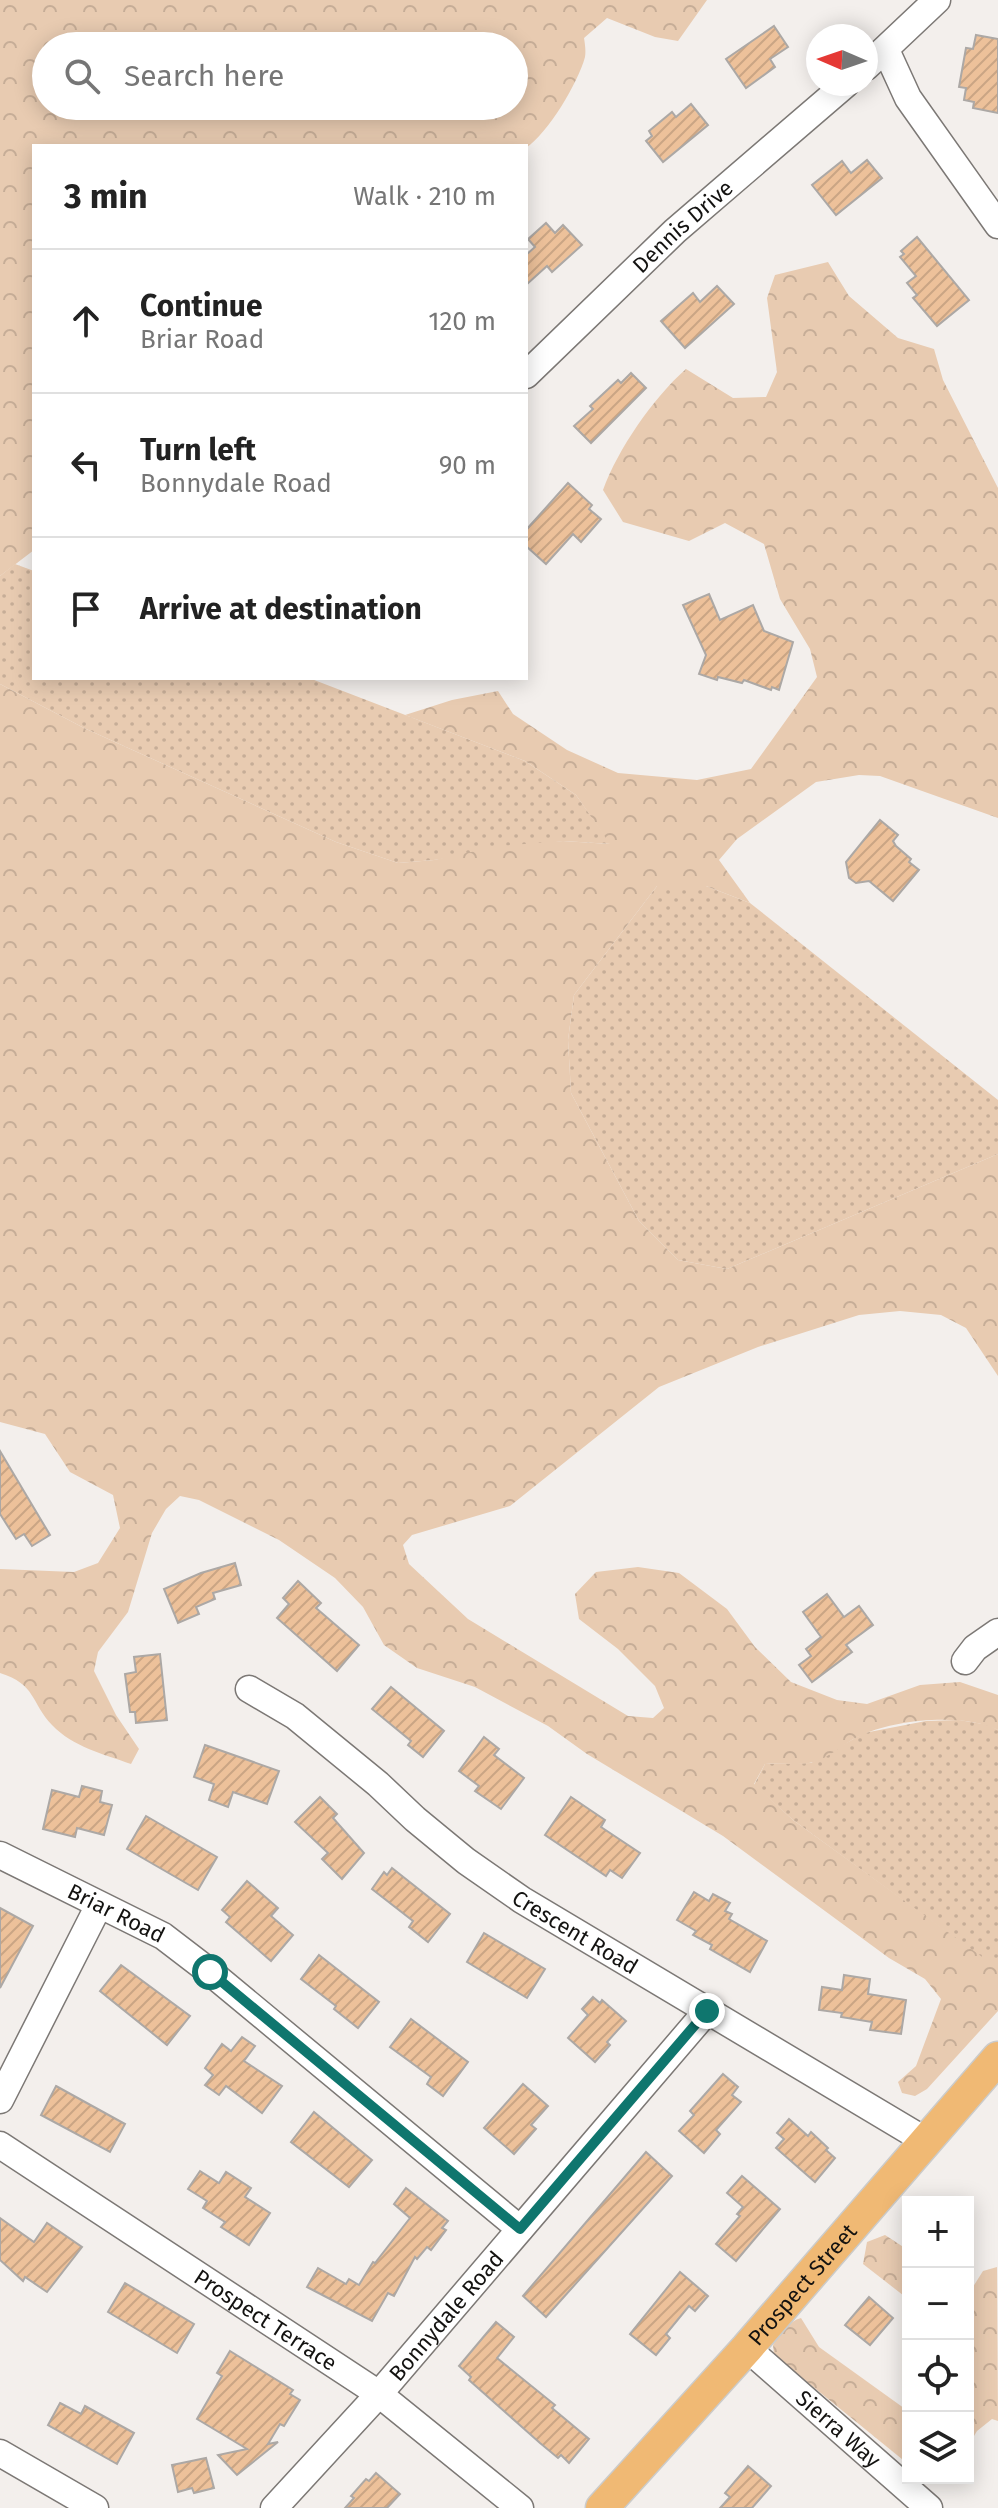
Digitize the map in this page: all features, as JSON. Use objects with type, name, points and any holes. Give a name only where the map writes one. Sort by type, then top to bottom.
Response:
[{"type":"main road","name":"Prospect Street","points":[[602,2508],[747,2348],[998,2058]]},
{"type":"street","points":[[878,57],[937,0]]},
{"type":"street","points":[[886,50],[908,98],[998,225]]},
{"type":"street","name":"Dennis Drive","points":[[528,373],[675,231],[832,96]]},
{"type":"street","points":[[965,1661],[975,1648],[998,1632]]},
{"type":"street","name":"Crescent Road","points":[[249,1689],[295,1716],[378,1784],[415,1819],[500,1884],[926,2141]]},
{"type":"street","name":"Briar Road","points":[[0,1855],[163,1936],[520,2229]]},
{"type":"street","points":[[0,2100],[99,1905]]},
{"type":"street","name":"Bonnydale Road","points":[[274,2508],[379,2394],[707,2011]]},
{"type":"street","name":"Prospect Terrace","points":[[0,2145],[379,2394],[520,2508]]},
{"type":"street","name":"Sierra Way","points":[[747,2348],[929,2508]]},
{"type":"street","points":[[0,2453],[95,2508]]},
{"type":"green space","points":[[0,0],[707,0],[678,41],[655,37],[607,18],[584,38],[585,57],[569,93],[544,131],[528,146],[528,144],[32,144],[32,552],[0,576]]},
{"type":"green space","points":[[828,262],[849,296],[898,338],[934,349],[943,380],[998,488],[998,818],[880,776],[859,775],[816,782],[737,839],[719,860],[750,903],[706,886],[657,886],[574,995],[568,1040],[571,1093],[639,1221],[678,1260],[727,1269],[998,1154],[998,1376],[966,1328],[941,1315],[900,1311],[859,1315],[758,1347],[659,1387],[510,1506],[412,1535],[403,1545],[409,1564],[468,1619],[628,1716],[653,1718],[664,1708],[655,1686],[618,1649],[579,1619],[575,1594],[596,1572],[638,1567],[679,1573],[727,1609],[755,1647],[791,1682],[837,1700],[867,1704],[920,1685],[960,1682],[998,1695],[998,1730],[968,1721],[950,1720],[894,1725],[857,1737],[816,1761],[765,1764],[754,1784],[793,1820],[985,1959],[998,1960],[998,2011],[927,2089],[915,2096],[902,2093],[898,2082],[916,2066],[941,1999],[925,1979],[889,1958],[723,1836],[587,1754],[548,1726],[475,1687],[417,1668],[384,1645],[363,1607],[335,1578],[279,1540],[199,1500],[180,1496],[166,1509],[152,1533],[128,1612],[98,1652],[94,1671],[116,1715],[139,1749],[131,1764],[89,1749],[60,1733],[45,1717],[27,1688],[0,1673],[0,1569],[74,1572],[98,1563],[120,1528],[113,1495],[70,1472],[45,1434],[0,1422],[0,684],[84,728],[336,842],[398,863],[434,860],[499,846],[563,841],[610,844],[576,795],[525,761],[405,715],[452,700],[498,691],[513,714],[567,750],[618,773],[697,780],[751,769],[817,677],[810,649],[780,599],[764,544],[725,523],[689,541],[623,522],[603,490],[638,425],[661,394],[686,369],[733,398],[766,397],[777,372],[767,298],[775,275]]},
{"type":"green space","points":[[15,564],[32,570],[32,680],[314,680],[525,761],[576,795],[611,844],[563,841],[398,863],[336,842],[84,728],[0,684],[0,576]]},
{"type":"green space","points":[[657,886],[706,886],[750,903],[998,1100],[998,1154],[727,1269],[678,1260],[639,1221],[571,1093],[568,1040],[574,995]]},
{"type":"green space","points":[[959,1720],[989,1725],[998,1730],[998,1960],[985,1960],[793,1820],[754,1785],[765,1764],[811,1763],[864,1733],[926,1721]]},
{"type":"green space","points":[[885,2235],[902,2246],[902,2294],[863,2264],[867,2242]]},
{"type":"green space","points":[[997,2267],[998,2421],[992,2419],[974,2436],[974,2285],[983,2271]]},
{"type":"green space","points":[[801,2318],[819,2347],[902,2407],[902,2459],[774,2355],[773,2345]]},
{"type":"building","points":[[774,26],[788,47],[770,59],[775,67],[746,88],[726,59]]},
{"type":"building","points":[[976,35],[998,39],[998,113],[973,108],[974,102],[964,100],[966,88],[959,87],[966,48],[973,49]]},
{"type":"building","points":[[691,104],[708,125],[663,162],[646,141],[652,136],[649,131],[672,112],[676,117]]},
{"type":"building","points":[[867,160],[882,178],[836,215],[812,185],[842,161],[851,173]]},
{"type":"building","points":[[546,223],[555,233],[563,225],[582,245],[552,272],[547,266],[528,283],[528,253],[535,247],[528,239]]},
{"type":"building","points":[[917,237],[969,300],[937,326],[913,298],[917,295],[907,283],[916,276],[900,257],[904,254],[901,251]]},
{"type":"building","points":[[717,286],[734,304],[685,348],[661,321],[693,293],[700,302]]},
{"type":"building","points":[[631,373],[646,388],[591,443],[574,426],[593,409],[590,406],[618,380],[621,383]]},
{"type":"building","points":[[568,483],[592,505],[589,509],[601,519],[581,542],[573,534],[546,564],[528,548],[528,528]]},
{"type":"building","points":[[709,594],[720,620],[753,605],[764,631],[793,642],[779,690],[744,680],[742,683],[718,677],[717,680],[699,674],[706,655],[683,605]]},
{"type":"building","points":[[880,820],[898,835],[893,841],[896,846],[919,870],[893,901],[869,881],[856,883],[849,878],[846,862]]},
{"type":"building","points":[[0,1451],[50,1535],[32,1546],[24,1534],[16,1539],[0,1514]]},
{"type":"building","points":[[235,1563],[241,1585],[213,1593],[215,1599],[196,1607],[199,1614],[178,1623],[164,1589]]},
{"type":"building","points":[[298,1581],[321,1603],[316,1608],[359,1645],[337,1671],[277,1618],[289,1604],[283,1598]]},
{"type":"building","points":[[827,1594],[844,1617],[859,1606],[873,1625],[846,1645],[852,1652],[812,1682],[799,1665],[811,1656],[806,1649],[821,1637],[803,1612]]},
{"type":"building","points":[[160,1654],[167,1720],[136,1723],[135,1712],[130,1712],[125,1674],[136,1672],[134,1657]]},
{"type":"building","points":[[391,1687],[444,1731],[423,1757],[408,1745],[411,1741],[372,1709]]},
{"type":"building","points":[[484,1737],[499,1749],[494,1755],[524,1778],[501,1809],[475,1791],[479,1786],[459,1771]]},
{"type":"building","points":[[205,1745],[279,1771],[267,1804],[233,1792],[228,1807],[209,1800],[214,1784],[194,1777]]},
{"type":"building","points":[[82,1786],[102,1791],[100,1802],[112,1805],[104,1835],[77,1828],[75,1837],[43,1829],[52,1790],[79,1797]]},
{"type":"building","points":[[320,1797],[337,1814],[333,1818],[364,1853],[342,1879],[322,1859],[328,1853],[295,1822]]},
{"type":"building","points":[[571,1797],[605,1820],[601,1827],[640,1853],[622,1878],[610,1870],[606,1876],[545,1835]]},
{"type":"building","points":[[146,1816],[217,1857],[198,1890],[127,1849]]},
{"type":"building","points":[[392,1868],[450,1914],[428,1942],[409,1927],[413,1921],[372,1889],[384,1872],[387,1875]]},
{"type":"building","points":[[247,1881],[278,1908],[271,1916],[293,1935],[271,1961],[226,1922],[230,1917],[222,1910]]},
{"type":"building","points":[[694,1892],[709,1901],[713,1894],[730,1903],[725,1911],[732,1914],[729,1919],[767,1941],[750,1972],[710,1949],[712,1945],[693,1935],[696,1931],[677,1920]]},
{"type":"building","points":[[0,1908],[33,1926],[0,1988]]},
{"type":"building","points":[[484,1933],[545,1969],[527,1998],[467,1962]]},
{"type":"building","points":[[319,1955],[379,2002],[358,2028],[301,1979]]},
{"type":"building","points":[[121,1965],[190,2016],[167,2045],[100,1991]]},
{"type":"building","points":[[844,1975],[870,1979],[868,1994],[906,2000],[901,2034],[870,2030],[872,2022],[819,2010],[822,1987],[842,1990]]},
{"type":"building","points":[[593,1997],[600,2003],[602,2000],[626,2021],[607,2042],[610,2045],[595,2062],[568,2038],[588,2015],[582,2009]]},
{"type":"building","points":[[411,2019],[468,2062],[443,2096],[427,2084],[431,2077],[390,2047]]},
{"type":"building","points":[[242,2037],[255,2046],[244,2061],[282,2086],[262,2113],[226,2086],[219,2095],[205,2085],[213,2075],[205,2068],[222,2044],[231,2051]]},
{"type":"building","points":[[723,2074],[738,2087],[732,2095],[741,2102],[716,2130],[720,2134],[704,2153],[679,2131],[694,2115],[690,2111]]},
{"type":"building","points":[[523,2084],[548,2106],[531,2125],[536,2129],[514,2154],[484,2128]]},
{"type":"building","points":[[56,2086],[125,2124],[110,2152],[41,2115]]},
{"type":"building","points":[[314,2112],[372,2160],[349,2187],[291,2142]]},
{"type":"building","points":[[789,2119],[808,2136],[811,2132],[835,2158],[815,2182],[776,2148],[784,2139],[777,2133]]},
{"type":"building","points":[[646,2152],[672,2176],[546,2317],[523,2296]]},
{"type":"building","points":[[200,2171],[219,2183],[226,2172],[251,2188],[245,2197],[270,2213],[249,2245],[221,2227],[225,2222],[203,2208],[207,2201],[188,2189]]},
{"type":"building","points":[[742,2176],[780,2209],[736,2261],[716,2244],[740,2216],[737,2214],[743,2207],[727,2193]]},
{"type":"building","points":[[406,2188],[448,2221],[442,2228],[446,2230],[431,2250],[427,2247],[417,2259],[415,2257],[394,2296],[388,2293],[372,2321],[307,2287],[318,2268],[346,2284],[349,2279],[359,2285],[373,2262],[410,2218],[394,2204]]},
{"type":"building","points":[[0,2218],[34,2242],[47,2223],[82,2247],[47,2292],[25,2277],[23,2281],[0,2260]]},
{"type":"building","points":[[680,2272],[708,2296],[695,2311],[689,2306],[666,2334],[670,2338],[656,2355],[630,2334]]},
{"type":"building","points":[[125,2283],[194,2324],[177,2353],[108,2312]]},
{"type":"building","points":[[869,2297],[893,2318],[870,2345],[845,2325]]},
{"type":"building","points":[[496,2322],[514,2337],[497,2358],[555,2405],[552,2408],[589,2439],[569,2463],[540,2443],[469,2380],[471,2377],[459,2366]]},
{"type":"building","points":[[230,2351],[293,2390],[290,2394],[300,2400],[268,2444],[278,2442],[237,2475],[218,2455],[247,2449],[197,2419],[222,2376],[217,2373]]},
{"type":"building","points":[[60,2403],[81,2414],[85,2406],[134,2433],[117,2464],[48,2425]]},
{"type":"building","points":[[206,2458],[214,2488],[194,2493],[192,2488],[178,2492],[172,2465]]},
{"type":"building","points":[[748,2466],[771,2486],[752,2508],[720,2508],[730,2497],[725,2493]]},
{"type":"building","points":[[376,2473],[400,2494],[387,2508],[345,2508],[366,2479],[369,2481]]},
{"type":"route","points":[[210,1972],[520,2229],[707,2011]]}]
